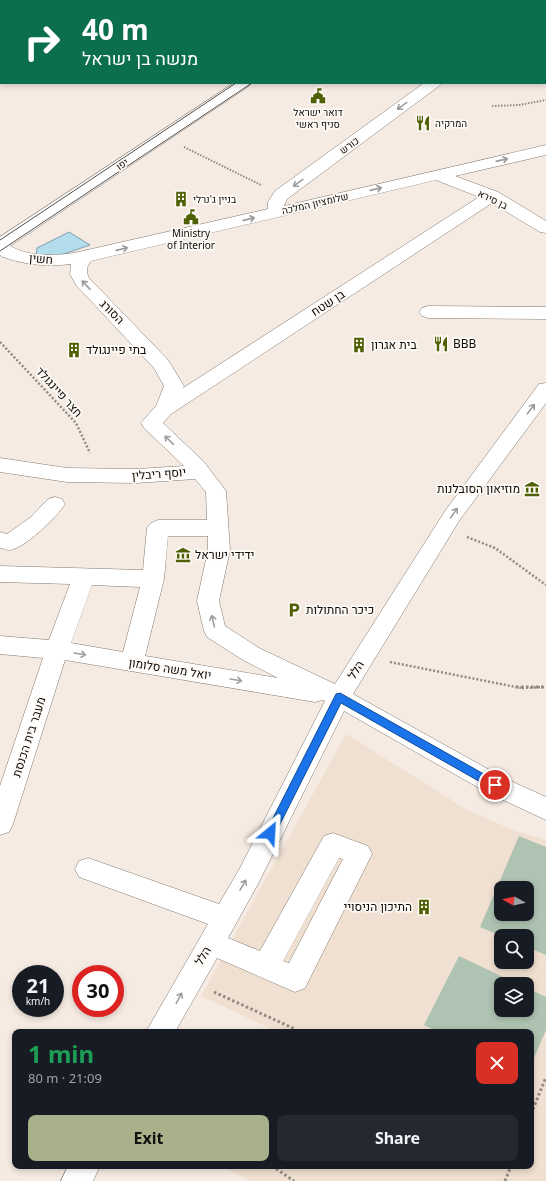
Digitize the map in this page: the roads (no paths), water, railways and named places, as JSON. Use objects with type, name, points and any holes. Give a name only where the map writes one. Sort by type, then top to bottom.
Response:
[{"type":"street","name":"יפו","points":[[0,247],[242,84]]},
{"type":"street","name":"כורש","points":[[277,212],[275,206],[281,195],[433,84]]},
{"type":"street","name":"שלומציון המלכה","points":[[84,258],[546,150]]},
{"type":"street","name":"בן סירא","points":[[437,175],[492,196],[546,228]]},
{"type":"street","name":"בן שטח","points":[[164,410],[492,196]]},
{"type":"street","name":"חשין","points":[[0,247],[20,257],[33,260],[67,260],[84,258]]},
{"type":"street","name":"הסורג","points":[[84,258],[78,266],[77,273],[82,281],[161,364],[174,386],[164,410]]},
{"type":"street","points":[[428,312],[490,311],[546,313]]},
{"type":"street","name":"הלל","points":[[162,1029],[188,980],[249,876],[340,697],[364,657],[445,527],[546,389]]},
{"type":"street","points":[[164,410],[151,423],[197,468]]},
{"type":"street","name":"יוסף ריבלין","points":[[0,464],[67,475],[136,476],[190,473],[197,468],[216,491],[219,550],[208,601],[216,631],[251,654],[340,697],[495,785],[546,809]]},
{"type":"street","points":[[0,570],[5,541],[38,522],[57,501],[67,475]]},
{"type":"street","points":[[132,663],[153,579],[158,528],[218,528]]},
{"type":"street","points":[[0,574],[153,579]]},
{"type":"street","name":"מעבר בית הכנסת","points":[[0,824],[57,650],[84,577]]},
{"type":"street","name":"יואל משה סלומון","points":[[0,645],[57,650],[340,697]]},
{"type":"street","points":[[211,943],[295,980],[359,854],[333,844],[266,967]]},
{"type":"street","points":[[88,869],[225,918]]},
{"type":"street","points":[[76,1181],[83,1169]]},
{"type":"water","points":[[69,232],[90,245],[35,264],[37,248]]},
{"type":"tram line","points":[[0,240],[234,84]]},
{"type":"tram line","points":[[0,251],[250,84]]},
{"type":"place","name":"דואר ישראל סניף ראשי","points":[[318,96]]},
{"type":"place","name":"המרקיה","points":[[423,123]]},
{"type":"place","name":"בניין ג'נרלי","points":[[181,199]]},
{"type":"place","name":"Ministry of Interior","points":[[191,217]]},
{"type":"place","name":"BBB","points":[[441,344]]},
{"type":"place","name":"בית אגרון","points":[[359,345]]},
{"type":"place","name":"בתי פיינגולד","points":[[74,350]]},
{"type":"place","name":"מוזיאון הסובלנות","points":[[532,489]]},
{"type":"place","name":"ידידי ישראל","points":[[183,555]]},
{"type":"place","name":"כיכר החתולות","points":[[294,610]]},
{"type":"place","name":"התיכון הניסויי","points":[[424,907]]}]
